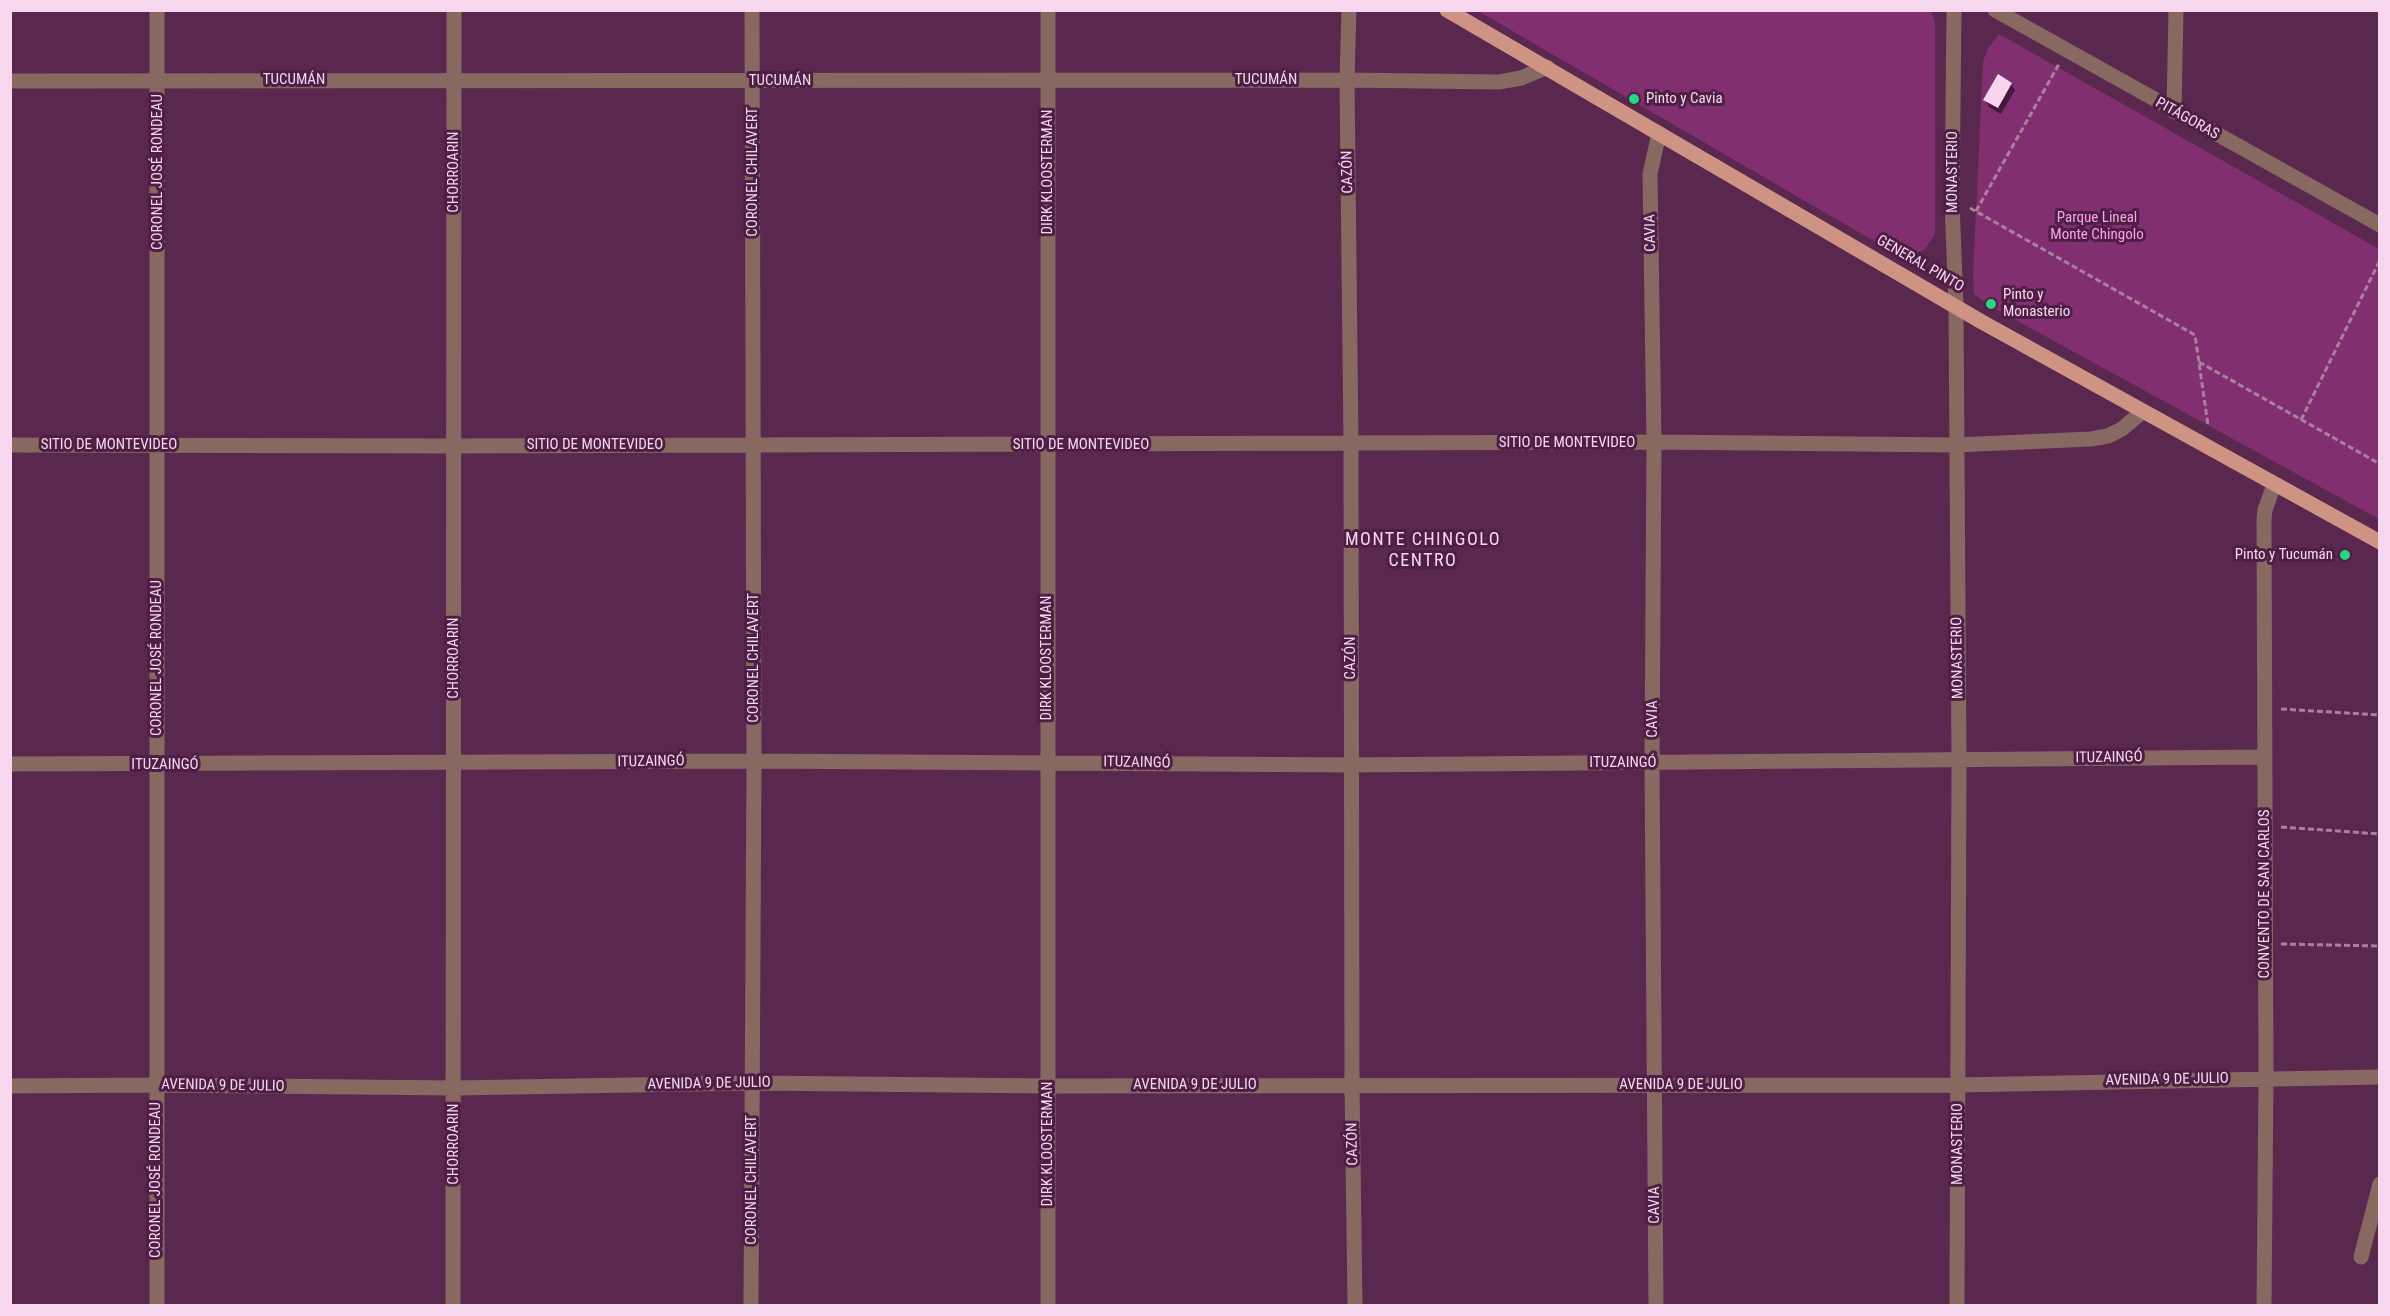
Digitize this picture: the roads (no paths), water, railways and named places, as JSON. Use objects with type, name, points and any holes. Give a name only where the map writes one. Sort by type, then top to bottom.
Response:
[{"type":"main road","name":"GENERAL PINTO","points":[[1447,10],[1956,306],[2379,542]]},
{"type":"street","name":"CORONEL JOSÉ RONDEAU","points":[[157,1305],[158,10]]},
{"type":"street","name":"CHORROARIN","points":[[453,1305],[454,10]]},
{"type":"street","name":"CORONEL CHILAVERT","points":[[751,1305],[754,761],[752,10]]},
{"type":"street","name":"DIRK KLOOSTERMAN","points":[[1048,10],[1048,1305]]},
{"type":"street","name":"CAZÓN","points":[[1349,10],[1347,80],[1355,1305]]},
{"type":"street","name":"MONASTERIO","points":[[1954,10],[1952,203],[1956,306],[1959,760],[1957,1305]]},
{"type":"street","name":"PITÁGORAS","points":[[1995,10],[2379,225]]},
{"type":"street","points":[[2174,112],[2176,10]]},
{"type":"street","name":"TUCUMÁN","points":[[10,81],[1347,80],[1499,82],[1521,78],[1547,68]]},
{"type":"street","name":"CAVIA","points":[[1656,1305],[1652,763],[1654,442],[1650,174],[1659,133]]},
{"type":"street","name":"SITIO DE MONTEVIDEO","points":[[10,445],[1048,445],[1654,442],[1956,445],[2091,439],[2108,436],[2122,429],[2143,411]]},
{"type":"street","name":"CONVENTO DE SAN CARLOS","points":[[2264,1305],[2266,1078],[2264,519],[2274,485]]},
{"type":"street","name":"ITUZAINGÓ","points":[[10,764],[754,761],[1351,765],[2264,757]]},
{"type":"street","name":"AVENIDA 9 DE JULIO","points":[[10,1086],[454,1088],[753,1083],[1048,1086],[1958,1085],[2379,1077]]},
{"type":"street","points":[[2361,1257],[2379,1184]]},
{"type":"place","name":"Pinto y Cavia","points":[[1634,99]]},
{"type":"place","name":"Pinto y Monasterio","points":[[1991,304]]},
{"type":"place","name":"Pinto y Tucumán","points":[[2345,555]]},
{"type":"district","name":"MONTE CHINGOLO CENTRO","points":[[1423,550]]},
{"type":"park label","name":"Parque Lineal Monte Chingolo","points":[[2097,226]]}]
